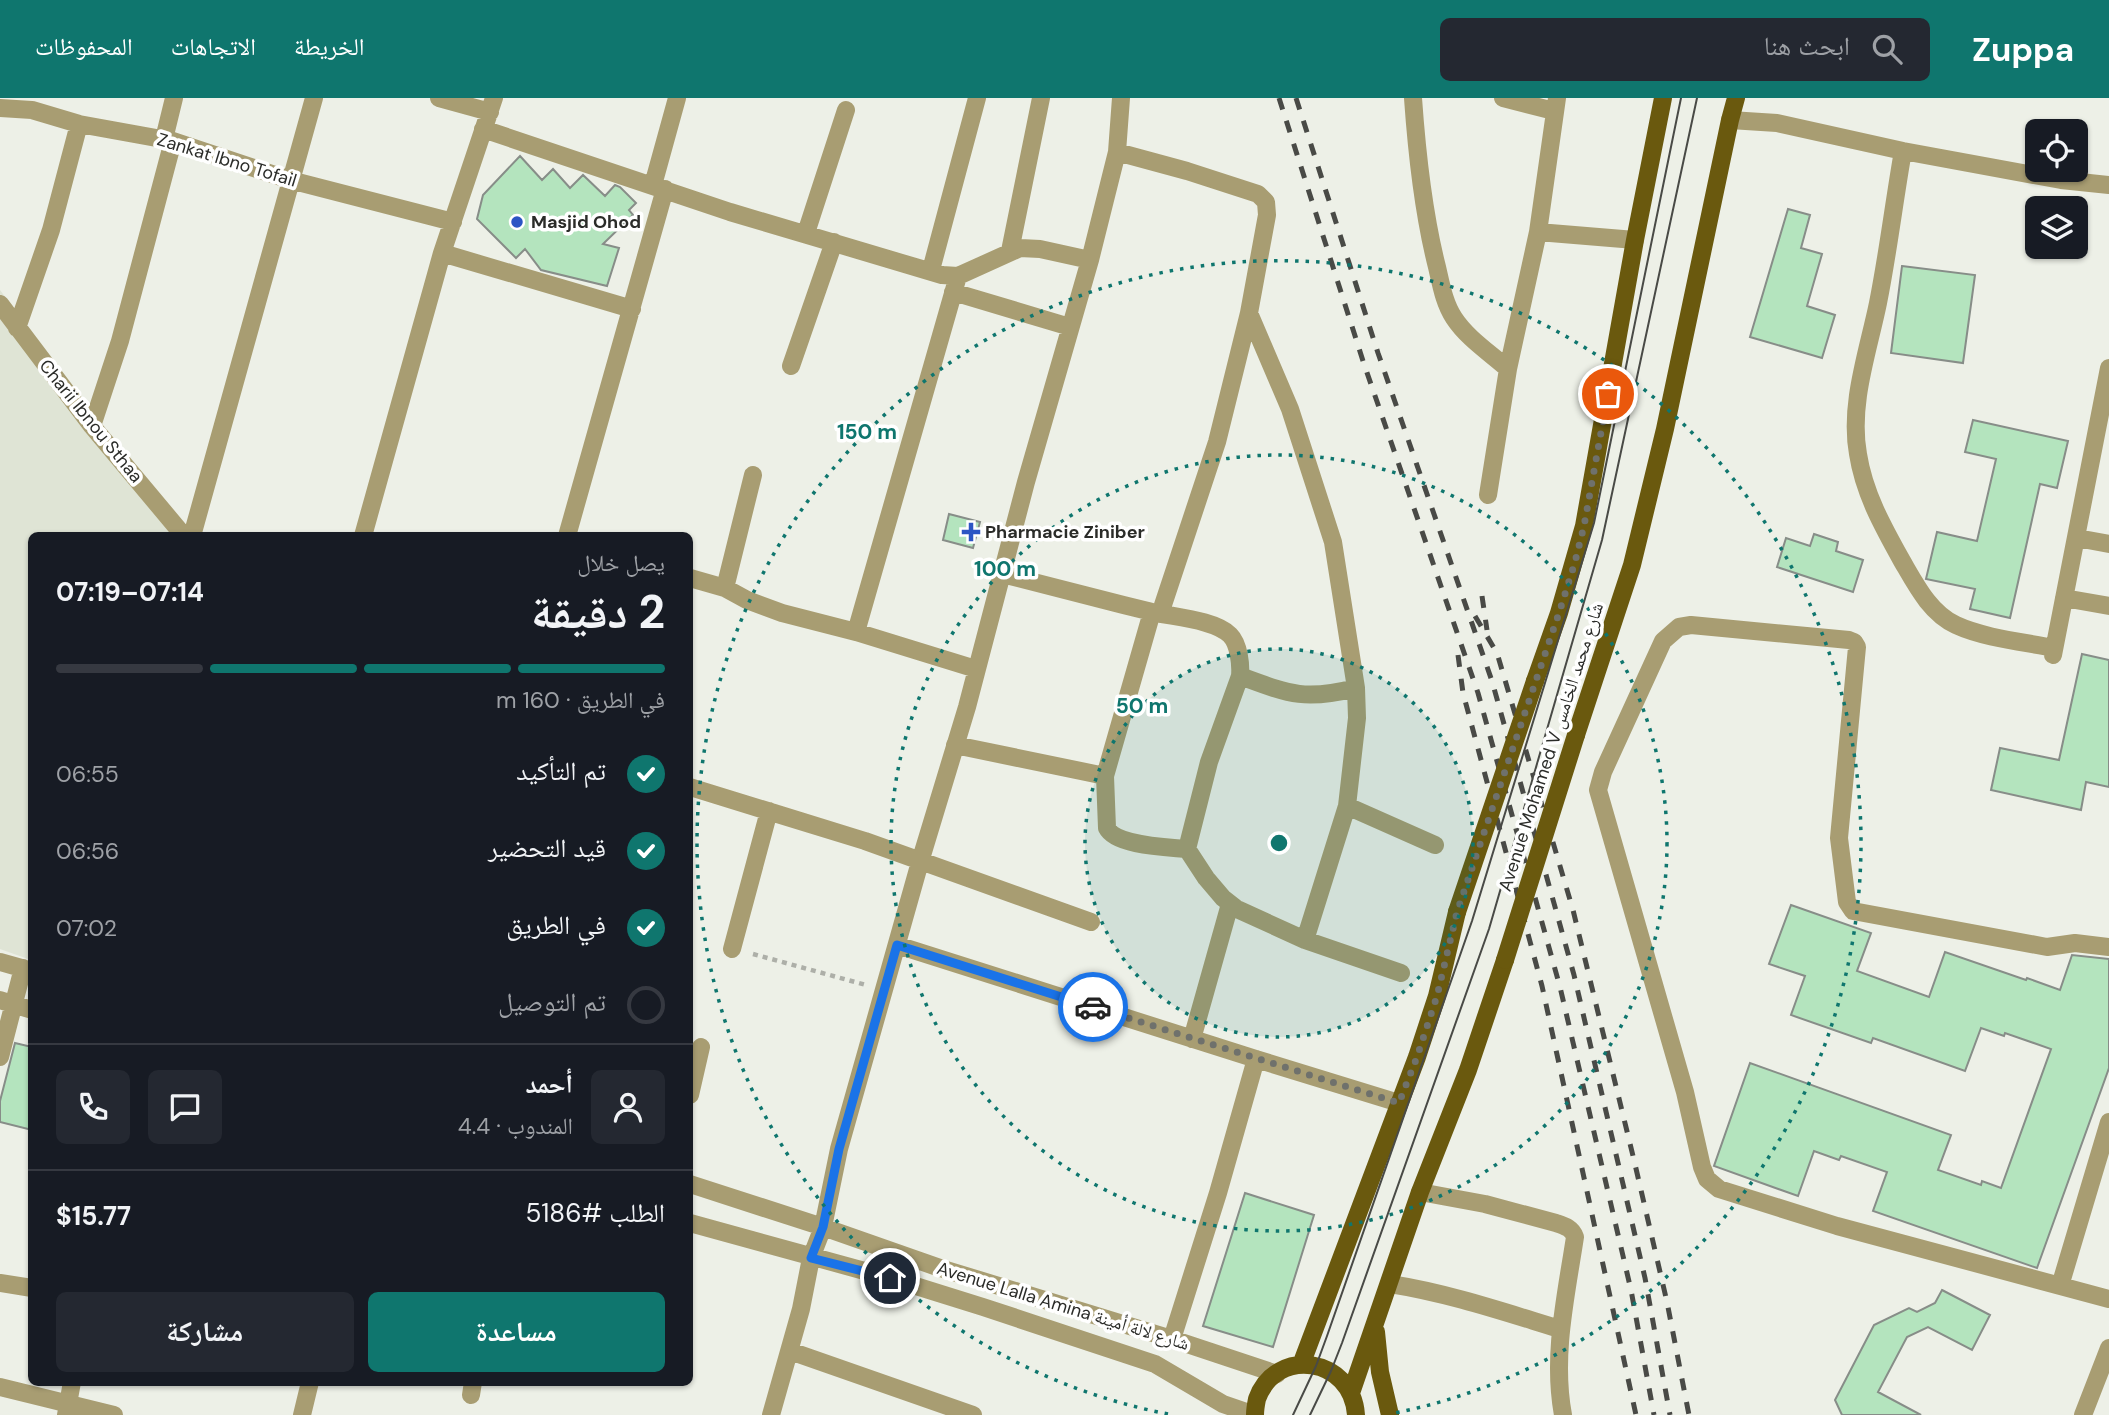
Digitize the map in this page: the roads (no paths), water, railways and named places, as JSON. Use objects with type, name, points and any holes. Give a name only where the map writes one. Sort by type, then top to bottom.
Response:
[{"type":"main road","name":"Avenue Mohamed V شارع محمد الخامس","points":[[1301,1365],[1417,1057],[1437,996],[1457,912],[1559,613],[1584,526],[1663,98]]},
{"type":"main road","name":"Avenue Mohamed V شارع محمد الخامس","points":[[1352,1393],[1420,1192],[1468,1070],[1632,565],[1665,429],[1736,98]]},
{"type":"main road","points":[[1375,1328],[1380,1372],[1390,1415]]},
{"type":"main road","points":[[1255,1415],[1257,1399],[1265,1385],[1289,1367],[1301,1365],[1331,1371],[1343,1380],[1352,1393],[1356,1415]]},
{"type":"street","points":[[92,426],[120,341],[169,140],[174,98]]},
{"type":"street","points":[[193,532],[314,98]]},
{"type":"street","points":[[364,532],[442,253],[492,105],[439,98]]},
{"type":"street","points":[[568,532],[632,309],[677,98]]},
{"type":"street","points":[[931,270],[977,98]]},
{"type":"street","points":[[1010,251],[1041,98]]},
{"type":"street","points":[[771,1415],[801,1309],[811,1258],[823,1227],[839,1149],[1090,260],[1117,152],[1121,98]]},
{"type":"street","points":[[1413,98],[1418,160],[1434,255],[1444,296],[1459,325],[1508,369]]},
{"type":"street","points":[[1488,495],[1508,369],[1538,232],[1556,105],[1503,98]]},
{"type":"street","name":"Zankat Ibno Tofail","points":[[0,108],[34,104],[79,124],[169,140],[290,180],[453,222]]},
{"type":"street","points":[[806,233],[846,110]]},
{"type":"street","points":[[1730,120],[1777,123],[1903,151],[2061,180],[2109,185]]},
{"type":"street","points":[[17,328],[51,230],[79,124]]},
{"type":"street","points":[[483,130],[730,212],[931,270],[956,284],[1070,327]]},
{"type":"street","points":[[1903,151],[1878,301],[1858,395],[1857,453],[1864,483],[1877,516],[1916,586],[1931,606],[1957,626],[2053,651],[2109,368]]},
{"type":"street","points":[[1117,152],[1258,194],[1267,205],[1249,313],[1217,442],[1156,613],[1105,776],[1106,822],[1110,833],[1119,838],[1155,846],[1186,849]]},
{"type":"street","points":[[1538,232],[1635,240]]},
{"type":"street","points":[[792,366],[834,242]]},
{"type":"street","points":[[856,632],[956,284],[1010,251],[1020,248],[1090,260]]},
{"type":"street","points":[[442,253],[632,309]]},
{"type":"street","name":"Charii Ibnou Sthaa","points":[[0,304],[92,426],[181,532]]},
{"type":"street","points":[[1249,313],[1290,408],[1333,542],[1356,688],[1357,718],[1347,806],[1305,940]]},
{"type":"street","points":[[725,588],[753,475]]},
{"type":"street","points":[[2077,538],[2109,544]]},
{"type":"street","points":[[1002,574],[1208,624],[1231,636],[1240,663],[1240,676],[1209,762],[1186,849],[1206,878],[1230,904],[1305,940],[1401,973]]},
{"type":"street","points":[[693,579],[725,588],[747,600],[782,613],[856,632],[976,670]]},
{"type":"street","points":[[2064,598],[2109,606]]},
{"type":"street","points":[[2109,947],[2075,943],[2047,947],[1853,911],[1847,902],[1839,838],[1857,647],[1854,642],[1691,625],[1679,627],[1663,641],[1603,772],[1598,790],[1685,1092],[1707,1179],[1719,1189],[1837,1226],[2109,1299]]},
{"type":"street","points":[[1240,676],[1303,696],[1356,688]]},
{"type":"street","points":[[955,745],[1105,776]]},
{"type":"street","points":[[693,788],[865,841],[1091,922]]},
{"type":"street","points":[[1347,806],[1435,845]]},
{"type":"street","points":[[732,948],[769,811]]},
{"type":"street","points":[[1192,1039],[1230,904]]},
{"type":"street","points":[[897,945],[1399,1103]]},
{"type":"street","points":[[0,962],[27,970],[6,1002],[0,1057]]},
{"type":"street","points":[[6,1002],[28,1009]]},
{"type":"street","points":[[693,1082],[701,1047]]},
{"type":"street","points":[[1172,1339],[1218,1193],[1255,1059]]},
{"type":"street","points":[[2060,1286],[2109,1122]]},
{"type":"street","name":"Avenue Lalla Amina شارع لالة أمينة","points":[[693,1185],[940,1268],[1277,1374]]},
{"type":"street","points":[[1420,1192],[1485,1204],[1570,1229],[1575,1237],[1560,1329],[1558,1390],[1563,1415]]},
{"type":"street","name":"Avenue Lalla Amina شارع لالة أمينة","points":[[693,1224],[890,1278],[1155,1364],[1223,1404],[1255,1415]]},
{"type":"street","points":[[0,1283],[28,1288]]},
{"type":"street","points":[[1390,1284],[1415,1287],[1472,1302],[1560,1329]]},
{"type":"street","points":[[2083,1415],[2109,1349]]},
{"type":"street","points":[[790,1351],[973,1415]]},
{"type":"street","points":[[67,1410],[71,1386]]},
{"type":"street","points":[[302,1415],[309,1386]]},
{"type":"street","points":[[0,1387],[67,1410],[114,1415]]},
{"type":"tram line","points":[[1293,1415],[1327,1336],[1472,921],[1594,523],[1681,98]]},
{"type":"tram line","points":[[1310,1415],[1342,1343],[1489,929],[1602,540],[1697,98]]},
{"type":"railway","points":[[1279,98],[1364,364],[1478,693],[1560,987],[1631,1290],[1654,1415]]},
{"type":"railway","points":[[1296,98],[1378,353],[1492,681],[1574,975],[1645,1278],[1670,1415]]},
{"type":"railway","points":[[1482,596],[1487,630]]},
{"type":"railway","points":[[1475,616],[1497,653],[1573,910],[1667,1302],[1689,1415]]},
{"type":"railway","points":[[1458,655],[1463,693],[1542,986],[1636,1415]]},
{"type":"place","name":"Masjid Ohod","points":[[517,222]]},
{"type":"place","name":"Pharmacie Ziniber","points":[[971,532]]}]
